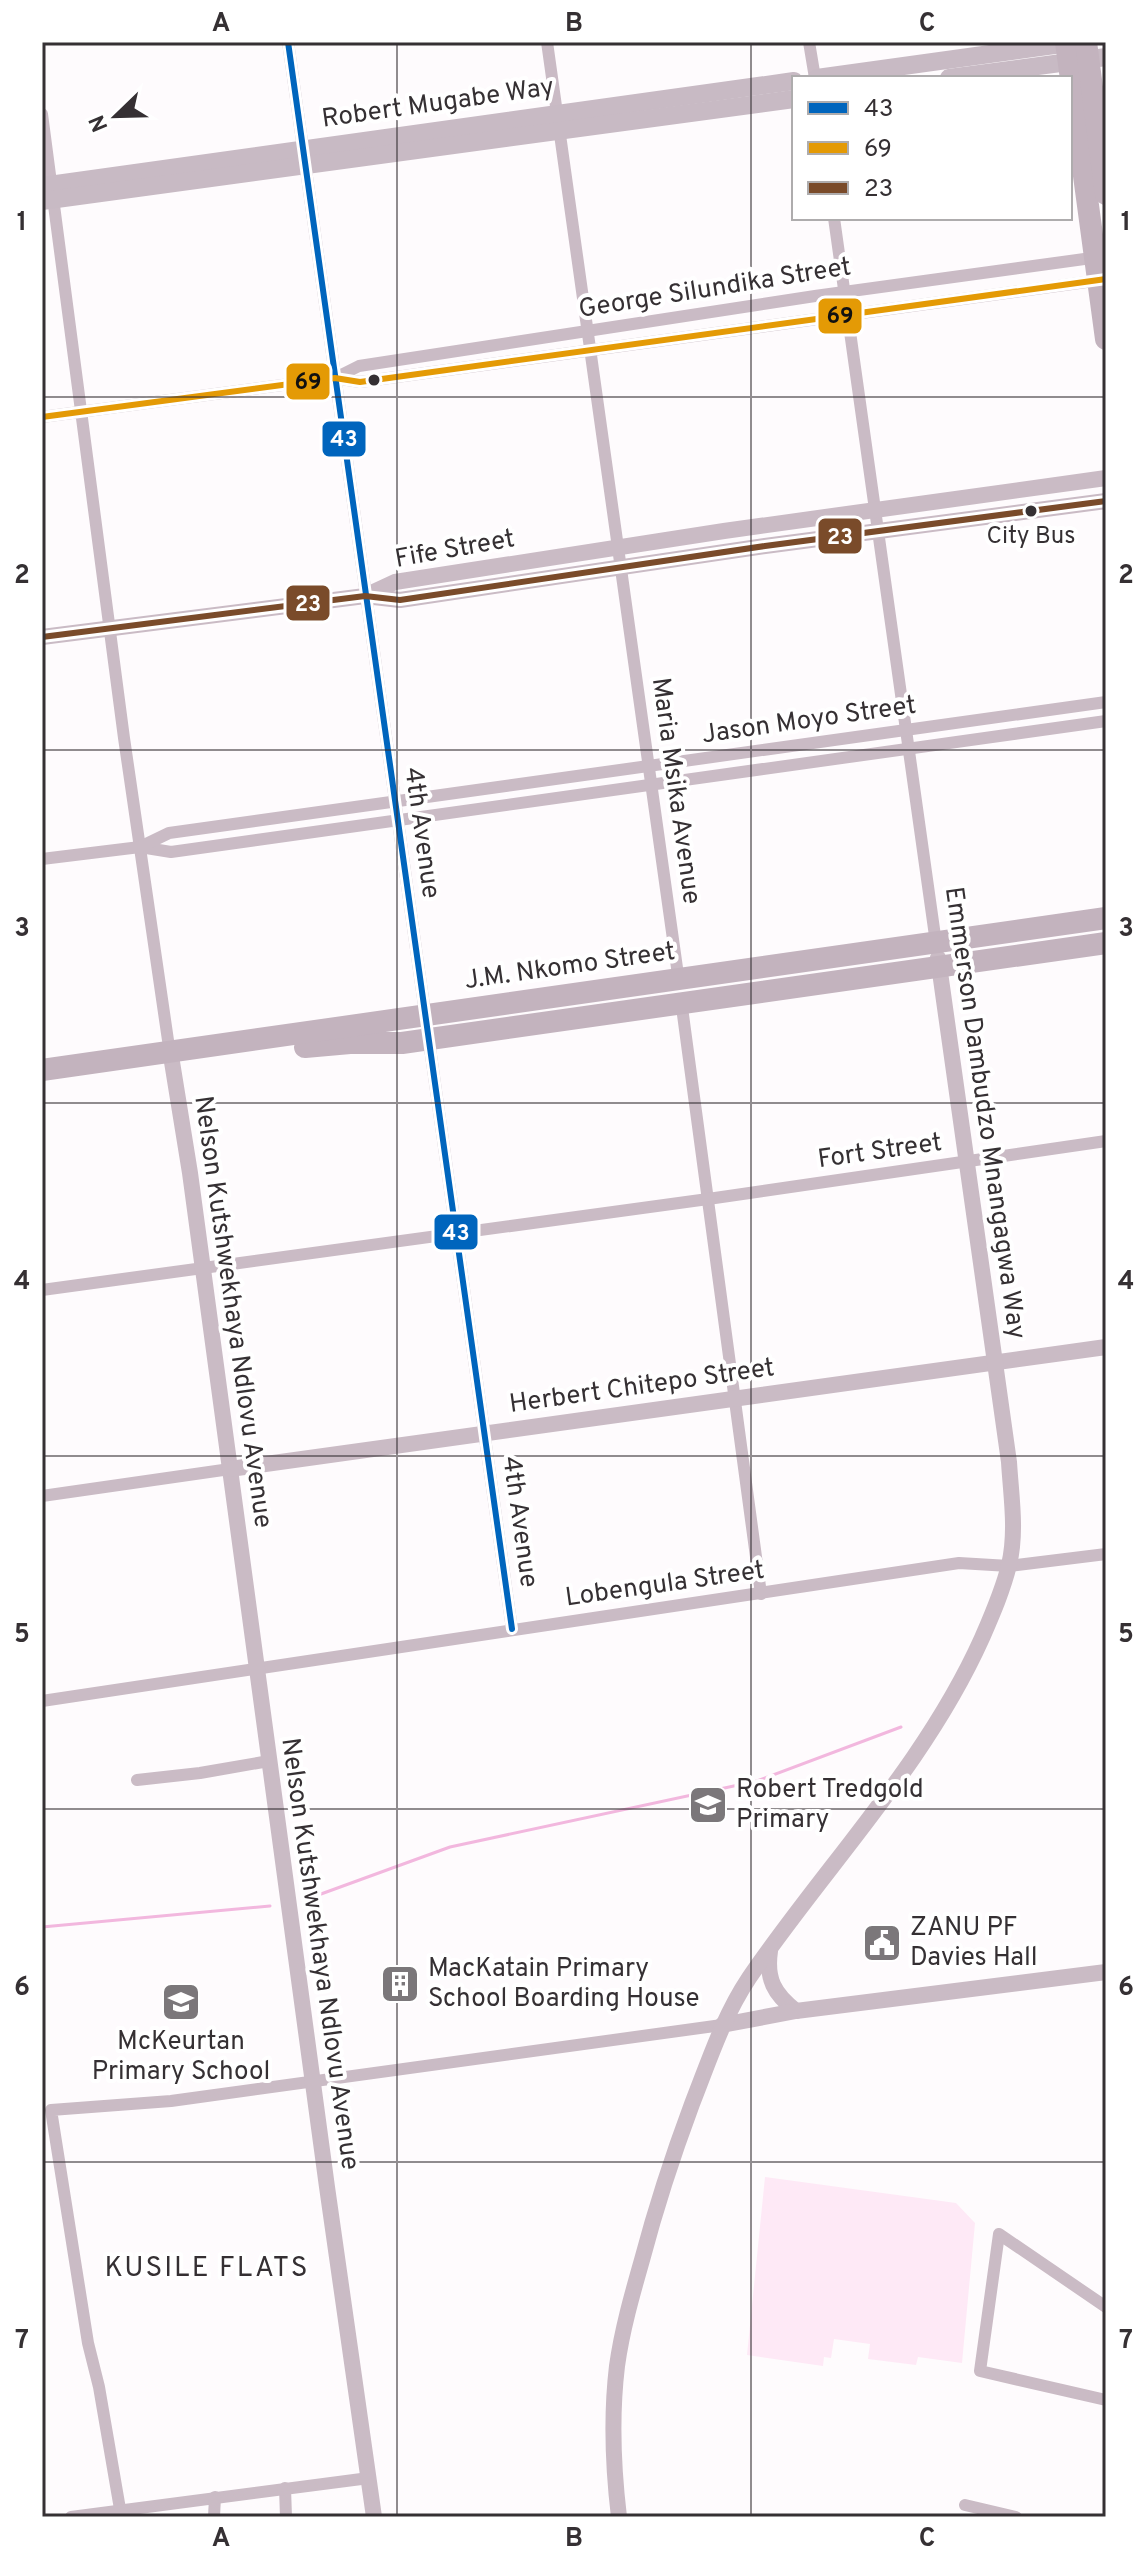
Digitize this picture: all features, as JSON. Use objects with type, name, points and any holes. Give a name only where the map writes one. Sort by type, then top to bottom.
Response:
[{"type":"highway","points":[[1080,50],[1106,194]]},
{"type":"highway","points":[[1080,50],[1106,339]]},
{"type":"highway","name":"J.M. Nkomo Street","points":[[42,1080],[424,1017],[936,939],[1106,918]]},
{"type":"highway","name":"J.M. Nkomo Street","points":[[42,1070],[335,1044],[394,1044],[1106,943]]},
{"type":"main road","points":[[835,76],[1080,50]]},
{"type":"main road","points":[[958,76],[1080,50]]},
{"type":"main road","name":"Robert Mugabe Way","points":[[47,193],[558,122],[792,81]]},
{"type":"main road","name":"Robert Mugabe Way","points":[[558,122],[792,99]]},
{"type":"street","name":"4th Avenue","points":[[288,42],[512,1629]]},
{"type":"street","name":"Maria Msika Avenue","points":[[547,42],[620,547],[761,1594]]},
{"type":"street","points":[[809,42],[816,76]]},
{"type":"street","name":"Nelson Kutshwekhaya Ndlovu Avenue","points":[[42,114],[47,193],[203,1268],[312,2083],[374,2517]]},
{"type":"street","name":"Emmerson Dambudzo Mnangagwa Way","points":[[722,2025],[749,1979],[913,1759],[939,1719],[993,1614],[1009,1566],[1012,1546],[1009,1462],[834,220]]},
{"type":"street","name":"George Silundika Street","points":[[335,378],[355,367],[1100,256]]},
{"type":"street","name":"George Silundika Street","points":[[42,417],[335,378],[360,382],[1102,280]]},
{"type":"street","name":"Fife Street","points":[[365,596],[395,582],[1106,478]]},
{"type":"street","name":"Fife Street","points":[[365,596],[400,600],[1106,501]]},
{"type":"street","points":[[42,637],[365,596]]},
{"type":"street","name":"Jason Moyo Street","points":[[140,847],[169,833],[1106,702]]},
{"type":"street","name":"Jason Moyo Street","points":[[42,859],[140,847],[171,852],[1106,721]]},
{"type":"street","name":"Fort Street","points":[[42,1290],[1106,1141]]},
{"type":"street","name":"Herbert Chitepo Street","points":[[42,1496],[1106,1347]]},
{"type":"street","name":"Lobengula Street","points":[[42,1701],[959,1563],[1009,1566],[1106,1554]]},
{"type":"street","points":[[137,1780],[269,1761]]},
{"type":"street","points":[[771,1949],[768,1969],[772,1986],[796,2011]]},
{"type":"street","points":[[120,2509],[99,2387],[88,2343],[51,2110],[171,2101],[312,2083],[722,2025],[796,2011],[1106,1972]]},
{"type":"street","points":[[619,2517],[613,2413],[622,2333],[656,2209],[722,2025]]},
{"type":"street","points":[[1106,2307],[999,2234],[980,2371],[1106,2400]]},
{"type":"street","points":[[71,2517],[120,2509],[135,2512],[215,2497],[369,2478]]},
{"type":"street","points":[[285,2488],[286,2517]]},
{"type":"street","points":[[214,2517],[215,2497]]},
{"type":"street","points":[[965,2505],[1016,2517]]},
{"type":"shaded area","points":[[765,2177],[956,2203],[975,2223],[962,2363],[918,2357],[916,2365],[868,2359],[870,2344],[834,2339],[831,2358],[824,2357],[823,2366],[747,2355]]},
{"type":"waterway","points":[[321,1894],[450,1847],[757,1781],[901,1727]]},
{"type":"waterway","points":[[42,1927],[270,1906]]},
{"type":"transit line","name":"43","points":[[288,42],[512,1629]]},
{"type":"transit line","name":"69","points":[[42,417],[335,378],[360,382],[1106,279]]},
{"type":"transit line","name":"23","points":[[42,637],[365,596],[400,600],[765,546],[1106,501]]},
{"type":"place","name":"City Bus","points":[[1031,511]]},
{"type":"place","name":"Robert Tredgold Primary","points":[[708,1805]]},
{"type":"place","name":"ZANU PF Davies Hall","points":[[882,1943]]},
{"type":"place","name":"MacKatain Primary School Boarding House","points":[[400,1984]]},
{"type":"place","name":"McKeurtan Primary School","points":[[181,2002]]},
{"type":"district","name":"KUSILE FLATS","points":[[207,2269]]}]
